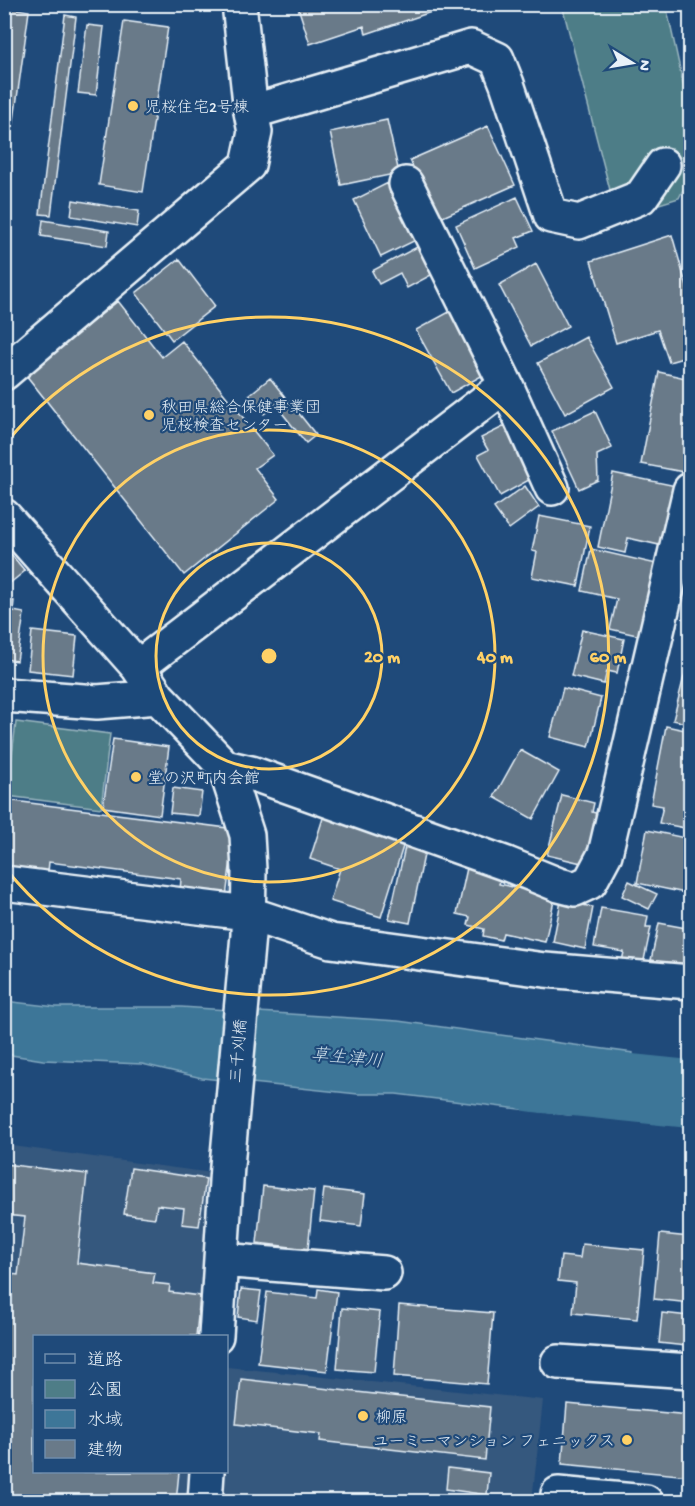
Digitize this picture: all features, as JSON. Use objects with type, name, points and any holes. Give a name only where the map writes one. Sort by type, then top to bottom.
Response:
[{"type":"street","points":[[4,373],[248,165],[255,132],[239,4]]},
{"type":"street","points":[[251,112],[471,47],[497,58],[551,216],[579,222],[641,196],[663,165]]},
{"type":"street","points":[[406,184],[506,385],[552,488]]},
{"type":"street","points":[[138,667],[506,385]]},
{"type":"street","points":[[4,516],[138,667],[158,697],[225,767],[251,773],[575,889],[590,882],[605,854],[690,490]]},
{"type":"street","points":[[4,695],[98,702],[158,697]]},
{"type":"street","name":"三千刈橋","points":[[216,1335],[247,924],[249,870],[247,835],[225,767]]},
{"type":"street","points":[[4,883],[247,924],[331,941],[545,970],[690,982]]},
{"type":"street","points":[[221,1260],[384,1273]]},
{"type":"street","points":[[558,1362],[690,1371]]},
{"type":"street","points":[[205,1502],[207,1473]]},
{"type":"street","points":[[558,1494],[646,1502]]},
{"type":"shaded area","points":[[5,1145],[212,1173],[200,1335],[33,1335],[33,1473],[190,1473],[188,1501],[5,1502]]},
{"type":"shaded area","points":[[228,1367],[543,1400],[532,1501],[215,1502],[216,1473],[228,1473]]},
{"type":"green space","points":[[562,5],[666,5],[690,115],[690,175],[679,198],[617,217]]},
{"type":"green space","points":[[16,722],[110,734],[101,808],[7,796]]},
{"type":"water","points":[[4,1001],[56,1007],[181,1007],[398,1021],[633,1053],[622,1113],[569,1115],[396,1094],[358,1094],[202,1078],[142,1064],[43,1060],[5,1054]]},
{"type":"building","points":[[297,4],[455,4],[366,34],[364,26],[310,44]]},
{"type":"building","points":[[4,7],[29,11],[4,193]]},
{"type":"building","points":[[65,15],[76,17],[51,215],[40,214]]},
{"type":"building","name":"児桜住宅2号棟","points":[[124,21],[168,27],[143,192],[99,185]]},
{"type":"building","points":[[87,25],[104,27],[96,95],[78,93]]},
{"type":"building","points":[[387,120],[399,173],[341,185],[330,132]]},
{"type":"building","points":[[488,126],[515,185],[436,220],[410,160]]},
{"type":"building","points":[[392,181],[420,238],[381,257],[354,200]]},
{"type":"building","points":[[517,197],[533,231],[516,238],[520,247],[475,268],[456,225]]},
{"type":"building","points":[[73,200],[139,211],[137,227],[71,216]]},
{"type":"building","points":[[43,220],[109,231],[107,246],[41,236]]},
{"type":"building","points":[[672,235],[690,298],[690,356],[669,362],[658,330],[616,343],[591,261]]},
{"type":"building","points":[[419,246],[433,274],[407,288],[400,273],[379,284],[372,271]]},
{"type":"building","points":[[179,259],[215,306],[172,340],[136,293]]},
{"type":"building","points":[[536,264],[568,326],[531,346],[499,285]]},
{"type":"building","name":"秋田県総合保健事業団 児桜検査センター","points":[[118,301],[162,357],[182,341],[273,455],[255,468],[279,499],[184,575],[26,375]]},
{"type":"building","points":[[451,311],[485,374],[451,393],[416,330]]},
{"type":"building","points":[[586,337],[614,387],[565,414],[538,363]]},
{"type":"building","points":[[659,372],[690,379],[689,473],[641,464]]},
{"type":"building","points":[[270,378],[285,397],[264,414],[249,395]]},
{"type":"building","points":[[289,401],[316,435],[306,443],[279,409]]},
{"type":"building","points":[[595,411],[612,448],[597,455],[598,480],[579,489],[552,431]]},
{"type":"building","points":[[511,423],[538,475],[500,496],[478,455],[488,450],[481,438]]},
{"type":"building","points":[[613,473],[681,487],[668,547],[628,538],[625,553],[598,547]]},
{"type":"building","points":[[525,486],[539,507],[509,529],[494,508]]},
{"type":"building","points":[[539,516],[590,526],[578,586],[532,577],[537,552],[532,551]]},
{"type":"building","points":[[4,546],[25,571],[4,588]]},
{"type":"building","points":[[591,549],[661,565],[650,638],[610,629],[617,599],[582,591]]},
{"type":"building","points":[[4,600],[14,601],[13,611],[24,613],[17,661],[5,659],[4,662]]},
{"type":"building","points":[[582,630],[624,639],[617,673],[607,671],[604,684],[571,676]]},
{"type":"building","points":[[32,631],[77,636],[73,675],[28,670]]},
{"type":"building","points":[[690,653],[690,724],[673,720]]},
{"type":"building","points":[[563,688],[601,698],[589,747],[550,737]]},
{"type":"building","points":[[666,726],[690,731],[690,829],[659,823],[663,806],[651,804]]},
{"type":"building","name":"堂の沢町内会館","points":[[113,739],[169,747],[160,815],[103,807]]},
{"type":"building","points":[[520,750],[559,772],[533,819],[494,797]]},
{"type":"building","points":[[173,788],[202,792],[199,816],[170,813]]},
{"type":"building","points":[[562,795],[594,803],[592,812],[599,814],[586,864],[547,855]]},
{"type":"building","points":[[6,800],[235,829],[226,897],[180,891],[181,879],[49,862],[47,882],[4,876]]},
{"type":"building","points":[[324,815],[405,840],[381,917],[330,901],[340,869],[310,859]]},
{"type":"building","points":[[647,830],[690,839],[690,894],[637,883]]},
{"type":"building","points":[[405,847],[425,850],[410,923],[389,919]]},
{"type":"building","points":[[467,868],[502,875],[499,884],[555,896],[545,942],[503,933],[501,940],[483,936],[484,929],[468,925],[470,917],[457,914]]},
{"type":"building","points":[[629,881],[657,894],[649,909],[622,896]]},
{"type":"building","points":[[561,901],[593,907],[585,949],[553,942]]},
{"type":"building","points":[[601,908],[648,916],[646,927],[651,927],[643,965],[622,961],[624,952],[594,947]]},
{"type":"building","points":[[659,923],[686,928],[690,932],[690,967],[651,960]]},
{"type":"building","points":[[4,1164],[87,1174],[77,1263],[155,1273],[153,1283],[170,1285],[169,1292],[200,1296],[196,1335],[33,1335],[33,1473],[179,1473],[176,1502],[4,1502],[4,1273],[18,1275],[25,1217],[4,1215]]},
{"type":"building","points":[[131,1168],[206,1179],[199,1226],[182,1224],[184,1208],[157,1205],[155,1218],[124,1214]]},
{"type":"building","points":[[263,1186],[314,1191],[308,1249],[257,1243]]},
{"type":"building","points":[[324,1189],[365,1194],[361,1226],[320,1221]]},
{"type":"building","points":[[660,1234],[690,1237],[690,1303],[654,1299]]},
{"type":"building","points":[[582,1244],[644,1250],[637,1319],[573,1313],[576,1283],[558,1281],[561,1256],[580,1258]]},
{"type":"building","points":[[241,1289],[261,1291],[257,1320],[238,1317]]},
{"type":"building","points":[[318,1289],[337,1292],[327,1371],[258,1363],[267,1292],[317,1298]]},
{"type":"building","points":[[399,1305],[493,1313],[487,1384],[394,1376]]},
{"type":"building","points":[[342,1308],[380,1312],[374,1372],[337,1369]]},
{"type":"building","points":[[662,1313],[689,1316],[686,1346],[659,1343]]},
{"type":"building","name":"柳原","points":[[241,1379],[490,1407],[485,1460],[320,1441],[321,1434],[236,1424]]},
{"type":"building","name":"ユーミーマンション フェニックス","points":[[567,1404],[690,1415],[690,1476],[562,1464]]},
{"type":"building","points":[[448,1468],[489,1473],[487,1495],[446,1489]]},
{"type":"waterway","name":"草生津川","points":[[534,1078],[690,1094]]},
{"type":"place","name":"児桜住宅2号棟","points":[[133,106]]},
{"type":"place","name":"秋田県総合保健事業団 児桜検査センター","points":[[149,415]]},
{"type":"place","name":"堂の沢町内会館","points":[[136,777]]},
{"type":"place","name":"柳原","points":[[363,1416]]},
{"type":"place","name":"ユーミーマンション フェニックス","points":[[627,1440]]}]
